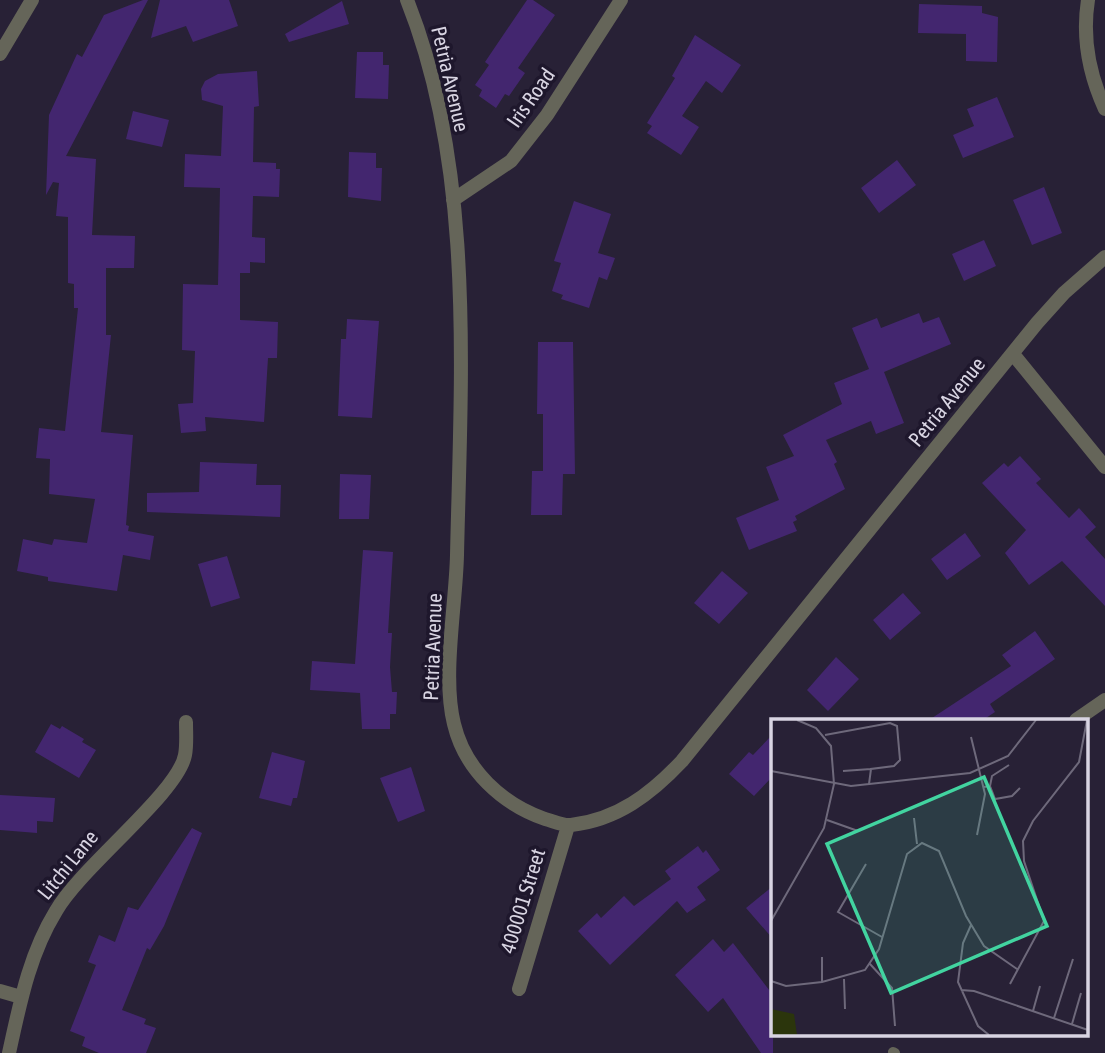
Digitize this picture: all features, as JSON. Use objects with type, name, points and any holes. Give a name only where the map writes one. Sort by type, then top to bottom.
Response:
[{"type":"street","points":[[0,54],[32,0]]},
{"type":"street","name":"Petria Avenue","points":[[407,0],[425,44],[453,200],[460,272],[457,567],[450,693],[454,724],[472,764],[505,800],[568,826],[612,816],[654,791],[673,771],[1064,293],[1105,257]]},
{"type":"street","name":"Iris Road","points":[[453,200],[511,161],[547,115],[621,0]]},
{"type":"street","points":[[1088,0],[1085,21],[1087,57],[1105,109]]},
{"type":"street","points":[[1013,354],[1105,467]]},
{"type":"street","points":[[1077,719],[1105,700]]},
{"type":"street","name":"Litchi Lane","points":[[9,1053],[34,952],[56,909],[87,868],[164,791],[185,757],[186,722]]},
{"type":"street","name":"400001 Street","points":[[519,989],[568,826]]},
{"type":"street","points":[[0,991],[22,997]]},
{"type":"building","points":[[148,0],[66,156],[96,159],[92,235],[135,236],[134,268],[106,268],[106,335],[111,335],[101,432],[133,435],[126,525],[129,526],[128,531],[154,536],[150,560],[123,555],[117,591],[48,581],[48,577],[17,571],[23,539],[52,545],[54,539],[87,543],[95,499],[49,494],[50,459],[36,458],[39,428],[65,431],[78,308],[74,308],[74,284],[68,283],[68,217],[56,216],[59,183],[53,182],[46,195],[49,115],[77,54],[82,57],[104,15]]},
{"type":"building","points":[[160,0],[229,0],[238,26],[193,42],[186,26],[151,38]]},
{"type":"building","points":[[527,0],[533,0],[555,15],[518,68],[525,73],[509,96],[505,94],[496,108],[479,96],[482,90],[475,85],[489,65],[485,62]]},
{"type":"building","points":[[342,1],[349,24],[289,42],[285,34]]},
{"type":"building","points":[[919,4],[982,6],[982,13],[998,17],[997,62],[966,61],[966,34],[918,33]]},
{"type":"building","points":[[695,35],[741,65],[722,93],[706,81],[682,116],[699,127],[681,155],[647,133],[652,126],[647,123],[675,78],[672,76]]},
{"type":"building","points":[[357,52],[383,52],[383,65],[389,65],[388,99],[355,98]]},
{"type":"building","points":[[257,71],[259,106],[254,107],[253,162],[276,163],[276,169],[280,169],[279,197],[253,196],[252,237],[265,238],[265,263],[250,262],[250,273],[240,273],[240,320],[278,322],[277,358],[268,358],[264,422],[205,417],[206,431],[181,433],[178,404],[193,403],[195,351],[182,350],[183,284],[218,285],[220,188],[184,187],[185,154],[221,156],[223,106],[202,100],[201,89],[205,81],[218,74]]},
{"type":"building","points":[[997,97],[1014,137],[963,158],[953,135],[974,126],[967,109]]},
{"type":"building","points":[[133,111],[169,120],[162,147],[126,139]]},
{"type":"building","points":[[349,152],[376,153],[376,168],[382,168],[381,201],[348,197]]},
{"type":"building","points":[[897,160],[916,185],[879,213],[861,188]]},
{"type":"building","points":[[1044,187],[1062,233],[1032,245],[1013,200]]},
{"type":"building","points":[[574,201],[611,214],[598,253],[615,258],[607,280],[599,277],[589,308],[561,299],[563,295],[552,291],[561,263],[554,261]]},
{"type":"building","points":[[984,240],[996,266],[964,281],[952,254]]},
{"type":"building","points":[[919,313],[923,323],[939,317],[951,344],[884,372],[904,423],[876,434],[871,421],[826,440],[837,462],[834,464],[845,489],[795,516],[797,520],[793,522],[797,531],[749,550],[736,518],[779,500],[766,467],[794,456],[783,435],[842,404],[834,383],[869,369],[852,328],[877,318],[881,328]]},
{"type":"building","points":[[347,319],[379,321],[372,418],[338,416],[341,339],[346,339]]},
{"type":"building","points":[[538,342],[573,342],[575,474],[563,474],[562,515],[531,515],[532,471],[543,471],[543,414],[537,414]]},
{"type":"building","points":[[1020,456],[1041,479],[1036,483],[1069,518],[1079,508],[1096,527],[1085,537],[1105,559],[1105,606],[1062,561],[1029,585],[1005,553],[1026,530],[982,483],[1004,463],[1008,467]]},
{"type":"building","points":[[200,462],[257,464],[256,485],[281,485],[280,517],[147,512],[147,493],[199,492]]},
{"type":"building","points":[[340,474],[371,475],[369,519],[339,519]]},
{"type":"building","points":[[965,533],[981,556],[947,580],[931,559]]},
{"type":"building","points":[[363,550],[393,552],[388,633],[392,633],[392,692],[397,692],[396,714],[390,714],[390,729],[362,729],[360,693],[310,690],[312,661],[355,664]]},
{"type":"building","points":[[227,556],[240,598],[211,607],[198,564]]},
{"type":"building","points":[[722,571],[748,593],[719,624],[694,603]]},
{"type":"building","points":[[903,593],[921,613],[890,640],[873,620]]},
{"type":"building","points":[[1035,631],[1055,659],[990,704],[995,712],[984,719],[931,719],[1011,666],[1002,655]]},
{"type":"building","points":[[836,657],[859,679],[828,711],[807,690]]},
{"type":"building","points":[[51,724],[60,729],[62,726],[96,750],[79,778],[35,752]]},
{"type":"building","points":[[771,736],[771,778],[754,796],[729,774],[749,752],[753,755]]},
{"type":"building","points":[[272,752],[305,761],[297,798],[293,798],[291,806],[259,798]]},
{"type":"building","points":[[411,767],[425,811],[398,822],[380,778]]},
{"type":"building","points":[[0,795],[55,798],[53,822],[37,821],[37,833],[0,830]]},
{"type":"building","points":[[192,828],[202,833],[164,926],[150,950],[147,948],[122,1010],[146,1019],[144,1024],[156,1028],[146,1053],[99,1053],[82,1046],[85,1037],[70,1031],[96,965],[88,962],[99,935],[115,942],[128,907],[138,910]]},
{"type":"building","points":[[698,846],[703,853],[706,850],[720,870],[697,887],[706,900],[687,913],[677,901],[610,965],[578,931],[597,913],[601,918],[624,896],[634,906],[671,879],[665,871]]},
{"type":"building","points":[[771,888],[771,937],[746,908]]},
{"type":"building","points":[[713,939],[724,952],[733,943],[771,992],[773,1053],[761,1053],[723,998],[708,1012],[675,975]]}]
